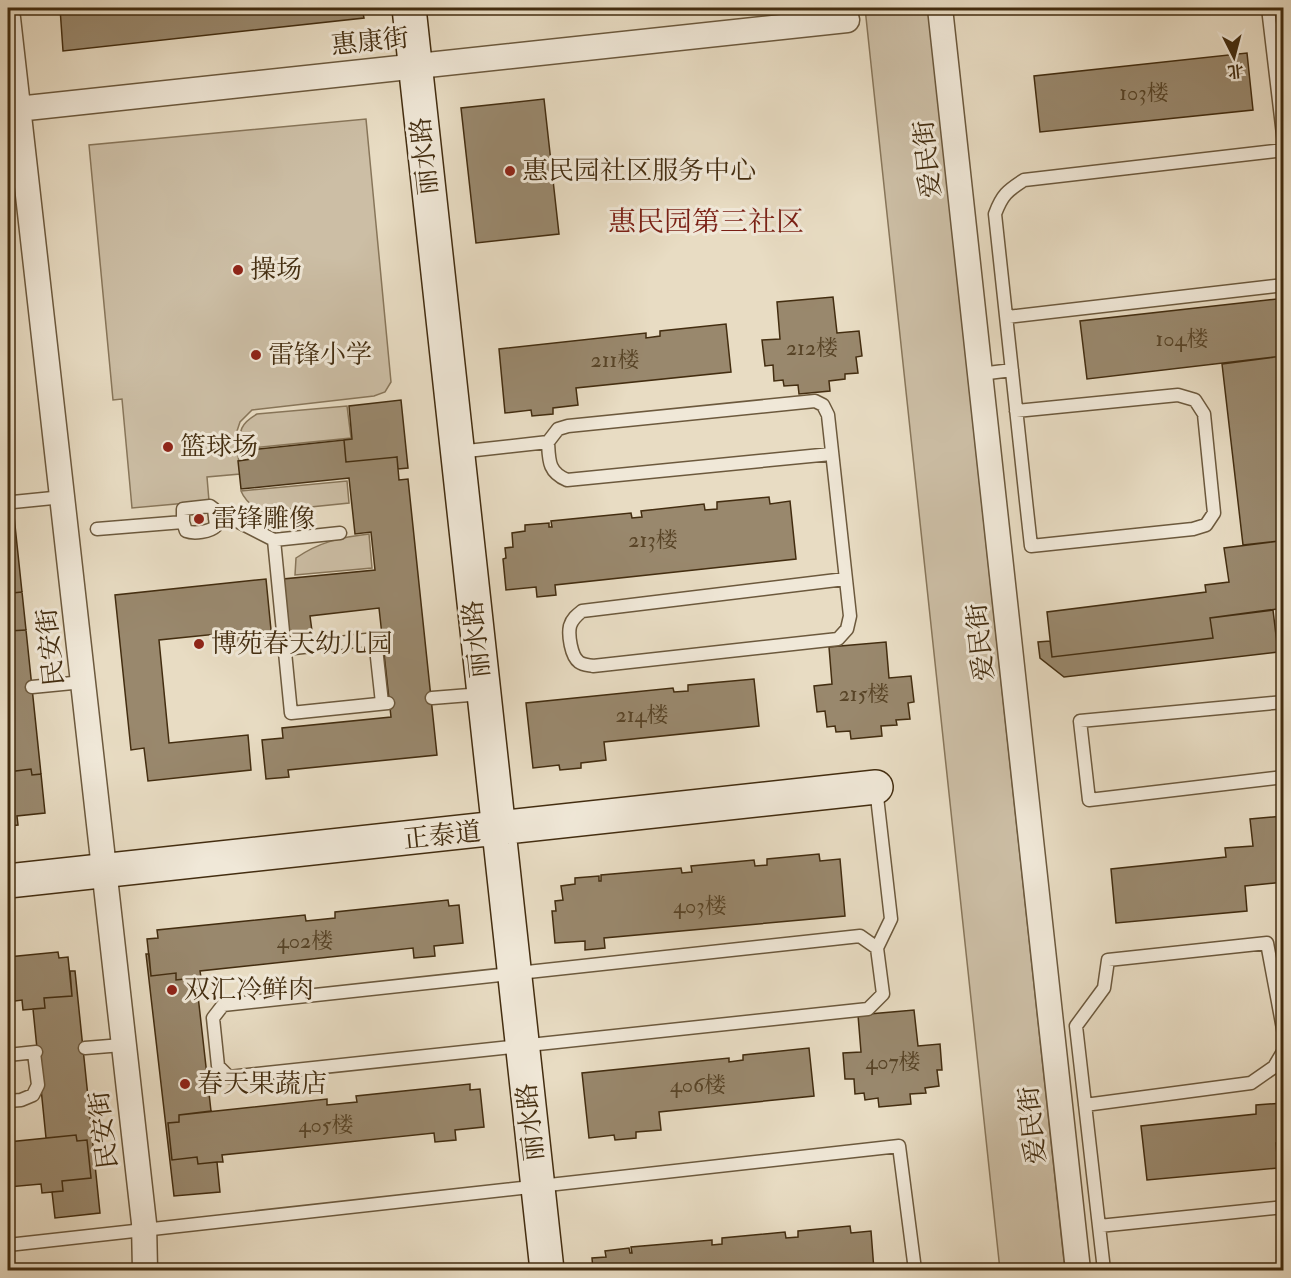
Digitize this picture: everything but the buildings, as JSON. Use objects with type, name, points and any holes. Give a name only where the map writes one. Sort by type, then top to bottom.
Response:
[{"type":"street","name":"丽水路","points":[[409,8],[547,1270]]},
{"type":"street","name":"爱民街","points":[[940,8],[1078,1270]]},
{"type":"street","name":"民安街","points":[[8,18],[12,109],[63,497],[144,1231],[146,1270]]},
{"type":"street","name":"惠康街","points":[[12,109],[847,20]]},
{"type":"street","name":"正泰道","points":[[8,881],[498,830],[876,787]]},
{"type":"lane","points":[[1268,8],[1284,143]]},
{"type":"lane","points":[[1016,411],[1178,395],[1196,400],[1204,414],[1214,513],[1206,525],[1194,529],[1031,546],[1016,411],[995,214],[1001,198],[1023,180],[1284,150]]},
{"type":"lane","points":[[1006,317],[1284,285]]},
{"type":"lane","points":[[980,374],[1012,370]]},
{"type":"lane","points":[[831,454],[567,480],[557,476],[550,464],[548,442],[558,429],[568,426],[815,401],[823,405],[828,415],[850,616],[847,629],[838,639],[593,666],[581,664],[572,650],[570,627],[574,617],[582,611],[845,579]]},
{"type":"lane","points":[[457,452],[548,442]]},
{"type":"lane","points":[[13,502],[63,497]]},
{"type":"lane","points":[[210,506],[214,508],[216,526],[211,530],[186,531],[183,522],[183,509],[210,506]]},
{"type":"lane","points":[[215,519],[231,518],[274,540],[340,533]]},
{"type":"lane","points":[[97,529],[183,522]]},
{"type":"lane","points":[[274,540],[291,713],[385,703],[375,639],[285,649]]},
{"type":"lane","points":[[32,687],[83,682]]},
{"type":"lane","points":[[432,698],[483,694]]},
{"type":"lane","points":[[1284,702],[1080,721],[1089,800],[1284,777]]},
{"type":"lane","points":[[876,787],[891,920],[878,948],[883,994],[868,1009],[230,1077],[218,1066],[213,1018],[223,1005],[860,936],[878,948]]},
{"type":"lane","points":[[1104,1270],[1076,1026],[1104,988],[1108,960],[1267,944],[1284,1034]]},
{"type":"lane","points":[[85,1048],[122,1045]]},
{"type":"lane","points":[[1085,1105],[1251,1083],[1274,1067],[1284,1050]]},
{"type":"lane","points":[[8,1055],[35,1052],[38,1085],[33,1095],[21,1100],[8,1101]]},
{"type":"lane","points":[[8,1245],[899,1146],[915,1270]]},
{"type":"lane","points":[[1099,1226],[1284,1207]]},
{"type":"shaded area","points":[[865,8],[928,8],[1065,1270],[1000,1270]]},
{"type":"shaded area","name":"操场","points":[[366,119],[391,382],[385,392],[374,396],[252,410],[240,422],[236,434],[240,474],[207,477],[209,501],[132,508],[122,399],[113,400],[89,145]]},
{"type":"shaded area","points":[[347,406],[351,438],[241,449],[242,428],[257,414]]},
{"type":"shaded area","points":[[347,481],[349,503],[262,512],[245,498],[241,491]]},
{"type":"shaded area","points":[[369,534],[372,568],[295,575],[296,558],[305,552],[331,541]]},
{"type":"place","name":"惠民园社区服务中心","points":[[510,171]]},
{"type":"place","name":"操场","points":[[238,270]]},
{"type":"place","name":"雷锋小学","points":[[256,355]]},
{"type":"place","name":"篮球场","points":[[168,447]]},
{"type":"place","name":"雷锋雕像","points":[[199,519]]},
{"type":"place","name":"博苑春天幼儿园","points":[[199,644]]},
{"type":"place","name":"双汇冷鲜肉","points":[[172,990]]},
{"type":"place","name":"春天果蔬店","points":[[185,1084]]},
{"type":"district","name":"惠民园第三社区","points":[[706,222]]}]
